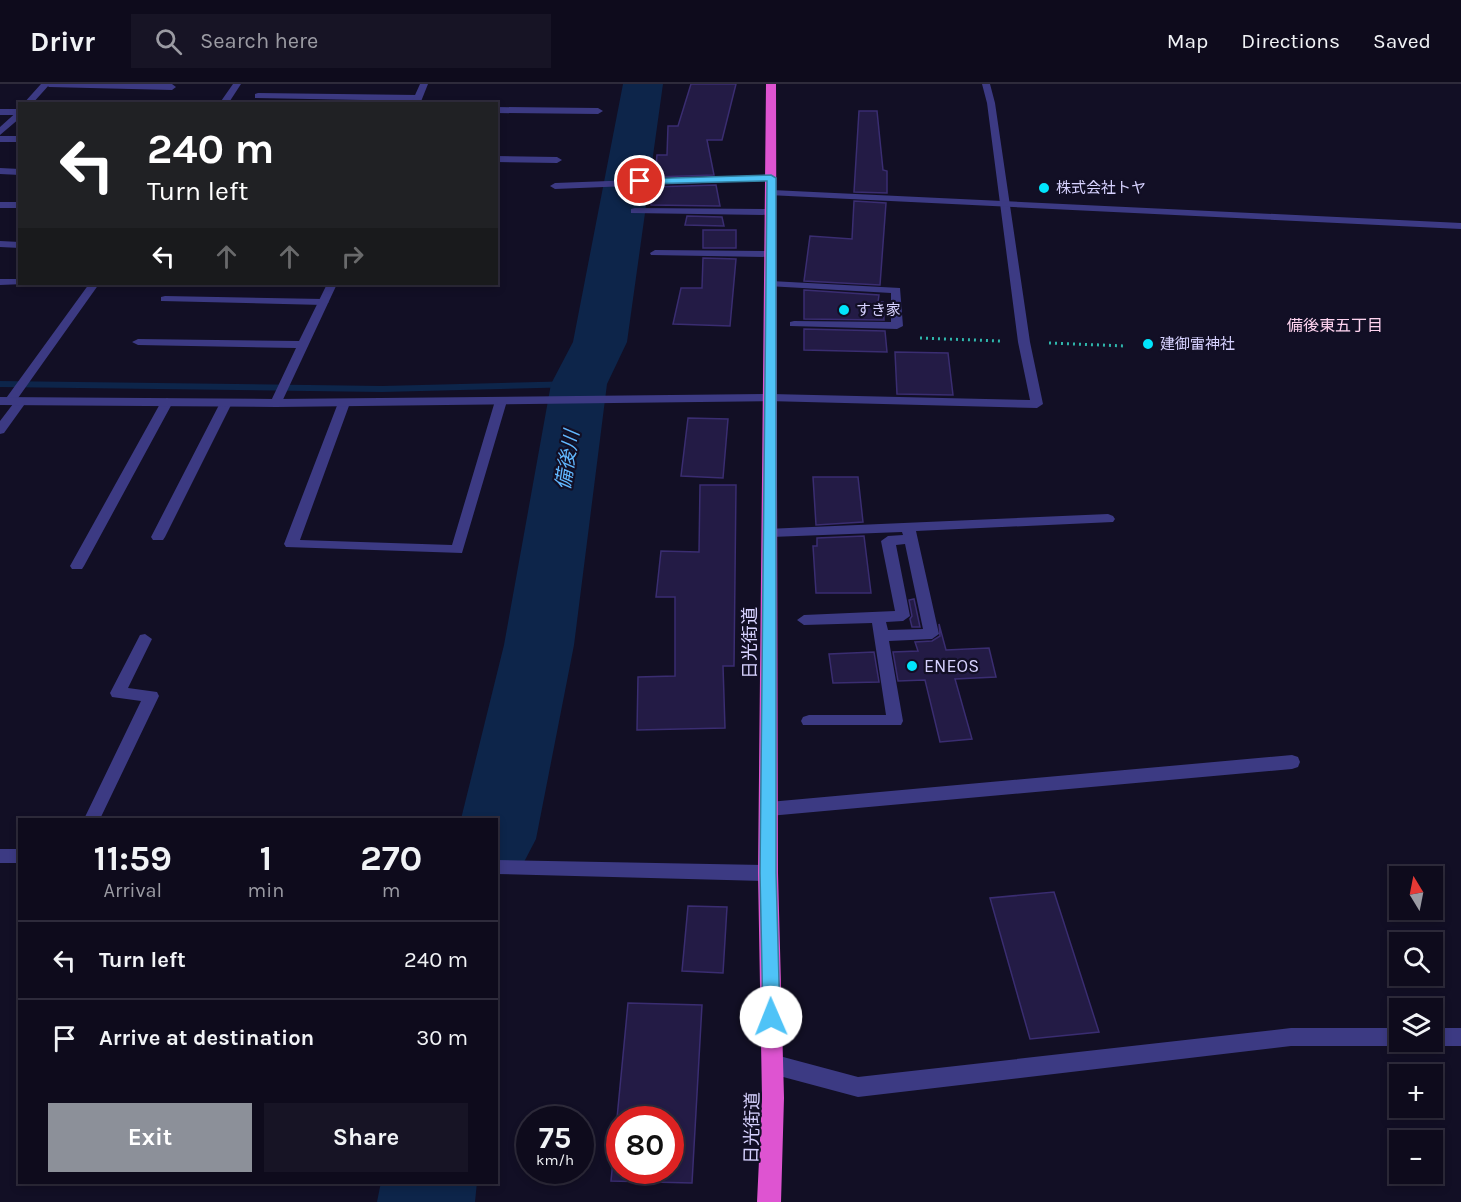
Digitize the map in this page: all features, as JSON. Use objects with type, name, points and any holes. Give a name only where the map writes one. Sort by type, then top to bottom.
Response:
[{"type":"highway","name":"日光街道","points":[[769,1202],[772,1064],[768,873],[771,84]]},
{"type":"street","points":[[29,102],[48,84],[172,87]]},
{"type":"street","points":[[224,102],[237,84]]},
{"type":"street","points":[[258,96],[417,101],[424,84]]},
{"type":"street","points":[[10,401],[345,403],[771,398],[1037,404],[1024,342],[991,103],[986,84]]},
{"type":"street","points":[[498,110],[598,111]]},
{"type":"street","points":[[0,112],[18,112]]},
{"type":"street","points":[[0,132],[18,113]]},
{"type":"street","points":[[0,139],[18,139]]},
{"type":"street","points":[[498,159],[557,160]]},
{"type":"street","points":[[0,171],[18,172]]},
{"type":"street","points":[[555,186],[640,181],[771,185],[1005,203],[1461,226]]},
{"type":"street","points":[[0,205],[18,205]]},
{"type":"street","points":[[634,211],[771,212]]},
{"type":"street","points":[[0,244],[18,245]]},
{"type":"street","points":[[655,253],[771,255]]},
{"type":"street","points":[[0,282],[18,282]]},
{"type":"street","points":[[771,284],[896,290],[897,326],[794,324]]},
{"type":"street","points":[[0,430],[10,401],[93,285]]},
{"type":"street","points":[[276,403],[332,285]]},
{"type":"street","points":[[165,299],[323,302]]},
{"type":"street","points":[[138,342],[303,345]]},
{"type":"street","points":[[345,403],[291,544],[458,550],[501,401]]},
{"type":"street","points":[[77,566],[167,402]]},
{"type":"street","points":[[158,537],[226,403]]},
{"type":"street","points":[[771,532],[909,533],[1108,519]]},
{"type":"street","points":[[804,620],[903,616],[888,541],[909,533]]},
{"type":"street","points":[[881,636],[932,634],[909,533]]},
{"type":"street","points":[[809,721],[895,721],[878,617]]},
{"type":"street","points":[[92,818],[151,696],[118,693],[145,639]]},
{"type":"street","points":[[769,809],[1292,762]]},
{"type":"street","points":[[0,856],[18,856]]},
{"type":"street","points":[[504,867],[768,873]]},
{"type":"street","points":[[772,1064],[858,1087],[1291,1037],[1389,1037]]},
{"type":"street","points":[[1443,1037],[1461,1037]]},
{"type":"path","points":[[909,337],[1126,346]]},
{"type":"building","points":[[691,84],[736,84],[722,140],[707,140],[714,175],[655,177],[657,155],[667,155],[668,126],[678,126]]},
{"type":"building","points":[[859,111],[877,111],[883,170],[887,171],[887,193],[854,192]]},
{"type":"building","points":[[716,185],[720,206],[651,205],[653,187]]},
{"type":"building","points":[[854,201],[886,203],[880,285],[804,281],[810,236],[852,239]]},
{"type":"building","points":[[687,216],[722,217],[724,226],[685,225]]},
{"type":"building","points":[[703,230],[736,230],[736,248],[703,248]]},
{"type":"building","points":[[703,258],[736,259],[730,326],[673,324],[681,288],[702,288]]},
{"type":"building","name":"すき家","points":[[804,290],[879,295],[878,302],[883,302],[884,320],[804,319]]},
{"type":"building","points":[[804,329],[885,331],[887,352],[804,350]]},
{"type":"building","points":[[895,352],[948,353],[953,395],[897,394]]},
{"type":"building","points":[[688,418],[728,419],[723,478],[681,476]]},
{"type":"building","points":[[813,477],[858,477],[863,522],[816,525]]},
{"type":"building","points":[[700,485],[736,485],[734,666],[723,666],[725,728],[637,730],[638,677],[675,676],[675,597],[656,597],[661,551],[699,552]]},
{"type":"building","points":[[864,536],[871,593],[816,593],[813,546],[817,546],[817,538]]},
{"type":"building","points":[[914,599],[920,627],[912,627],[910,619],[912,616],[909,600]]},
{"type":"building","points":[[939,624],[946,650],[989,648],[996,677],[955,679],[972,739],[940,742],[925,680],[898,681],[893,652],[918,651],[915,642],[932,641],[940,636]]},
{"type":"building","points":[[874,652],[879,682],[833,683],[829,654]]},
{"type":"building","points":[[1054,892],[1099,1032],[1030,1039],[990,898]]},
{"type":"building","points":[[688,906],[727,907],[723,973],[682,971]]},
{"type":"building","points":[[628,1003],[702,1005],[692,1183],[684,1183],[684,1106],[618,1106]]},
{"type":"waterway","name":"備後川","points":[[498,830],[539,645],[579,384],[600,342],[643,84]]},
{"type":"waterway","points":[[0,384],[382,389],[579,384]]},
{"type":"waterway","name":"備後川","points":[[426,1202],[429,1184]]},
{"type":"place","name":"株式会社トヤ","points":[[1044,188]]},
{"type":"place","name":"すき家","points":[[844,310]]},
{"type":"place","name":"建御雷神社","points":[[1148,344]]},
{"type":"place","name":"ENEOS","points":[[912,666]]},
{"type":"district","name":"備後東五丁目","points":[[1335,325]]},
{"type":"route","points":[[640,181],[771,178],[772,416],[768,873],[771,1017]]}]
